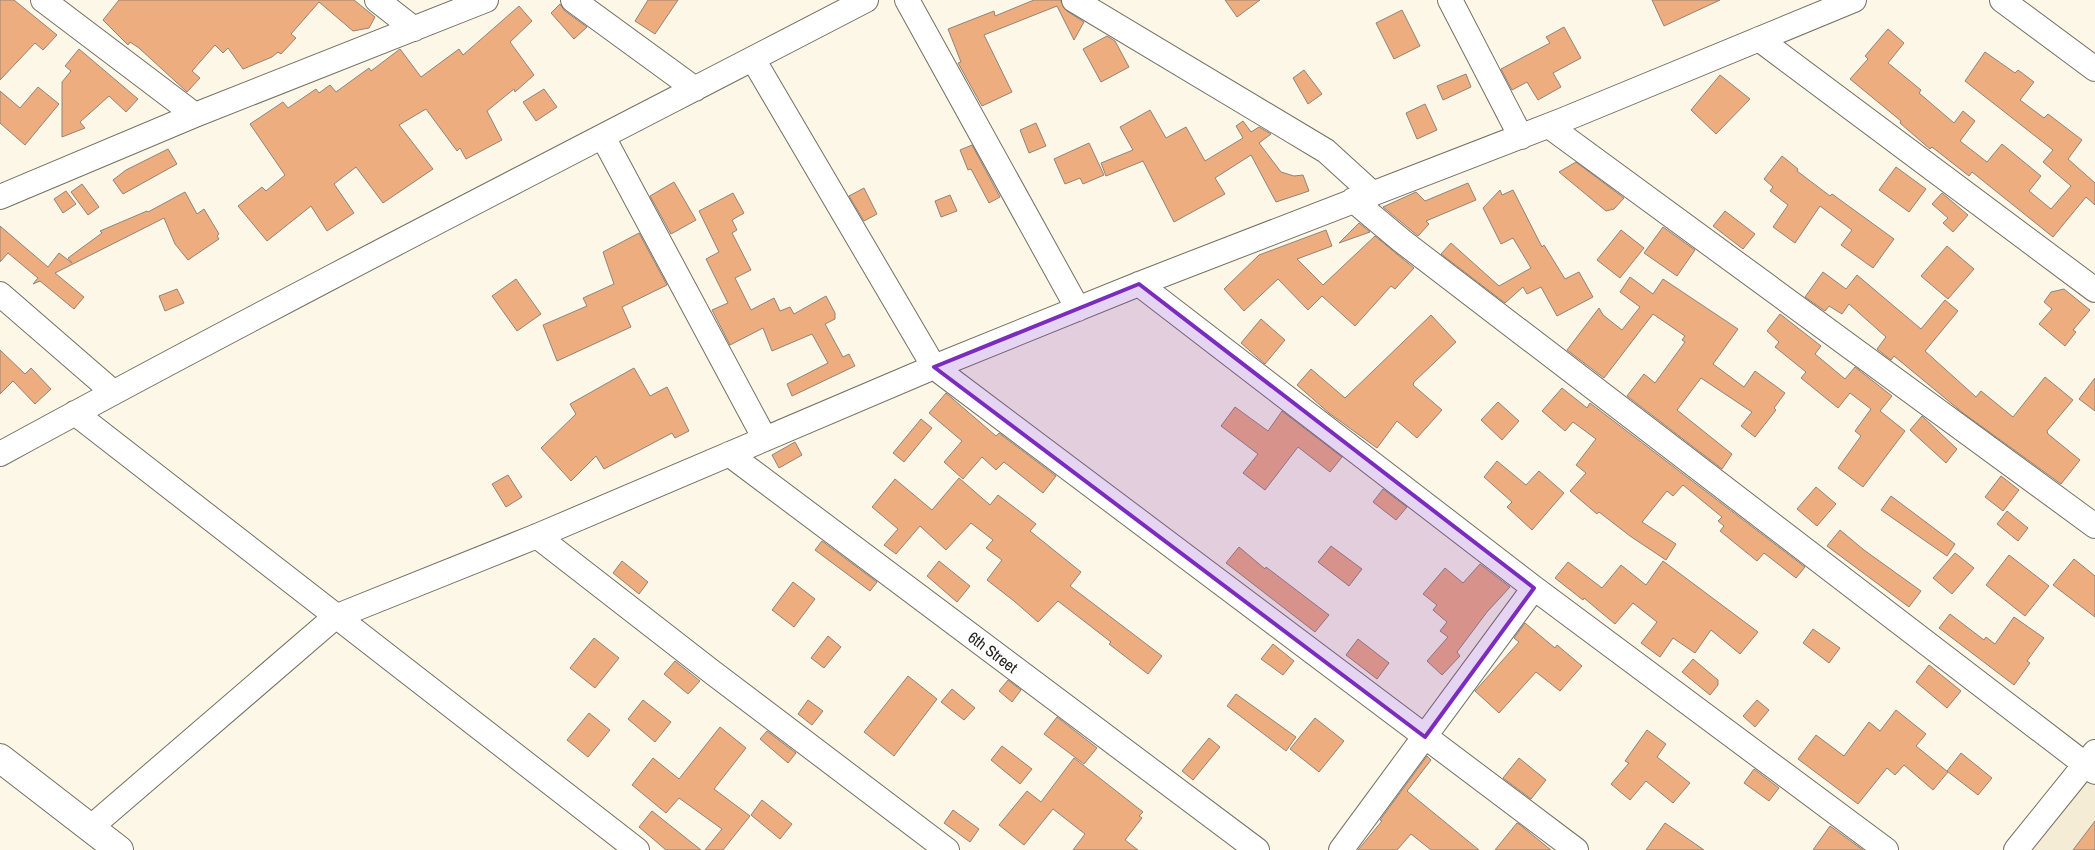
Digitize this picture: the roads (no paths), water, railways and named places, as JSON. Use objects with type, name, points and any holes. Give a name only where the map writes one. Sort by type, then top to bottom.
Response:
[{"type":"main road","points":[[0,758],[119,850]]},
{"type":"street","points":[[43,0],[195,115]]},
{"type":"street","points":[[377,0],[414,29]]},
{"type":"street","points":[[0,197],[195,115],[486,0]]},
{"type":"street","points":[[573,0],[695,89]]},
{"type":"street","points":[[0,454],[113,392],[866,0]]},
{"type":"street","points":[[907,0],[1078,309]]},
{"type":"street","points":[[1074,0],[1326,151],[1402,242],[2091,762],[2016,850]]},
{"type":"street","points":[[1450,0],[1521,136]]},
{"type":"street","points":[[90,828],[335,617],[537,536],[934,368],[1139,284],[1549,126],[1854,0]]},
{"type":"street","points":[[2002,0],[2095,70]]},
{"type":"street","points":[[1759,39],[2095,290]]},
{"type":"street","points":[[752,59],[934,368],[1576,850]]},
{"type":"street","points":[[1549,126],[2095,526]]},
{"type":"street","points":[[603,137],[765,439]]},
{"type":"street","points":[[1139,284],[1534,588],[1886,850]]},
{"type":"street","points":[[0,294],[113,392]]},
{"type":"street","points":[[75,413],[637,850]]},
{"type":"street","name":"6th Street","points":[[729,454],[1257,850]]},
{"type":"street","points":[[537,536],[712,672],[947,850]]},
{"type":"street","points":[[1342,850],[1534,588]]}]
